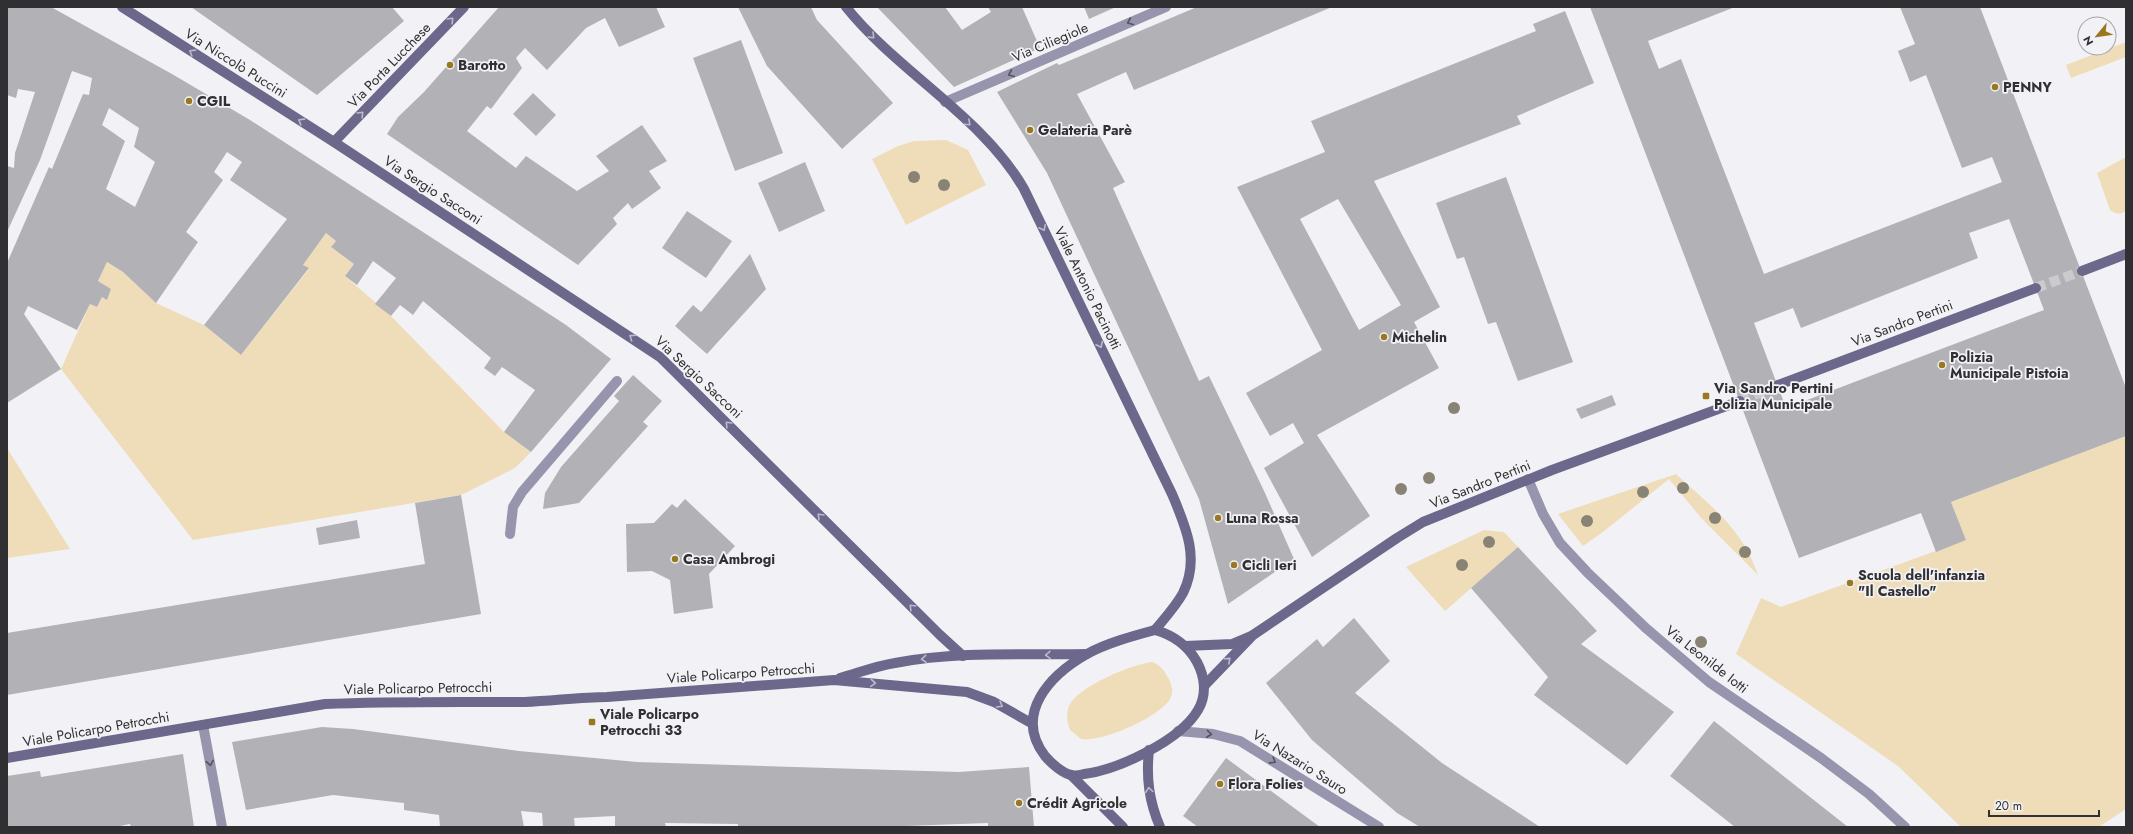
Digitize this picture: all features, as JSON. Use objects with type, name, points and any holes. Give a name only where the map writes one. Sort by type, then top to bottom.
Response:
[{"type":"street","name":"Via Niccolò Puccini","points":[[122,7],[334,142]]},
{"type":"street","name":"Via Porta Lucchese","points":[[334,142],[464,7]]},
{"type":"street","name":"Viale Antonio Pacinotti","points":[[846,7],[870,35],[990,143],[1016,175],[1181,514],[1188,533],[1192,566],[1182,594],[1155,630]]},
{"type":"street","name":"Via Ciliegiole","points":[[945,102],[1166,7]]},
{"type":"street","name":"Via Sergio Sacconi","points":[[334,142],[660,357],[963,656]]},
{"type":"street","points":[[2082,271],[2126,254]]},
{"type":"street","name":"Via Sandro Pertini","points":[[1778,385],[2036,288]]},
{"type":"street","points":[[510,534],[513,507],[522,492],[617,381]]},
{"type":"street","name":"Via Sandro Pertini","points":[[1185,646],[1232,644],[1253,635],[1423,522],[1528,479],[1740,401]]},
{"type":"street","name":"Via Leonilde Iotti","points":[[1528,479],[1542,514],[1560,543],[1587,572],[1647,629],[1709,682],[1822,758],[1868,794],[1905,827]]},
{"type":"street","points":[[1072,776],[1103,770],[1149,750],[1178,731],[1197,711],[1203,699],[1204,686],[1202,671],[1194,657],[1177,638],[1155,630],[1121,640],[1087,654],[1058,676],[1044,691],[1037,702],[1032,723],[1038,745],[1046,756],[1063,771],[1072,776],[1123,827]]},
{"type":"street","name":"Via Sandro Pertini","points":[[1204,686],[1253,635]]},
{"type":"street","name":"Viale Policarpo Petrocchi","points":[[834,680],[896,662],[963,656],[1087,654]]},
{"type":"street","name":"Viale Policarpo Petrocchi","points":[[7,758],[325,704],[376,702],[528,702],[581,697],[607,698],[834,680],[967,692],[994,702],[1032,723]]},
{"type":"street","points":[[202,725],[222,827]]},
{"type":"street","name":"Via Nazario Sauro","points":[[1178,731],[1213,734],[1240,741],[1379,827]]},
{"type":"street","points":[[1149,750],[1147,767],[1149,795],[1160,827]]},
{"type":"shaded area","points":[[2126,42],[2126,57],[2071,78],[2066,65],[2089,56],[2117,56],[2117,45]]},
{"type":"shaded area","points":[[946,140],[968,150],[986,185],[906,225],[872,159],[898,146],[914,141]]},
{"type":"shaded area","points":[[2126,157],[2126,211],[2118,214],[2110,210],[2097,173]]},
{"type":"shaded area","points":[[326,233],[336,241],[331,247],[354,264],[345,276],[391,316],[504,432],[531,452],[515,468],[461,495],[193,540],[61,369],[90,304],[97,307],[102,297],[107,299],[111,289],[98,281],[107,262],[123,272],[156,303],[204,325],[241,355],[309,269],[303,265]]},
{"type":"shaded area","points":[[2126,436],[2126,809],[2099,827],[1961,827],[1898,766],[1736,654],[1761,598],[1781,607],[1966,540],[1951,502]]},
{"type":"shaded area","points":[[7,448],[70,549],[7,558]]},
{"type":"shaded area","points":[[1676,474],[1732,528],[1747,550],[1758,575],[1702,519],[1669,479],[1603,532],[1583,546],[1558,514]]},
{"type":"shaded area","points":[[1484,530],[1504,532],[1518,547],[1445,611],[1406,567]]},
{"type":"shaded area","points":[[1152,662],[1159,666],[1164,672],[1172,686],[1171,697],[1166,704],[1144,720],[1130,727],[1102,737],[1081,739],[1070,730],[1067,718],[1069,706],[1083,691],[1119,672]]},
{"type":"building","points":[[7,7],[51,7],[172,74],[250,120],[566,325],[611,359],[531,452],[504,432],[535,390],[502,367],[495,376],[484,368],[491,358],[423,301],[413,315],[400,305],[391,316],[375,304],[396,278],[373,261],[357,285],[345,276],[354,264],[331,247],[336,241],[326,233],[303,265],[309,268],[241,355],[204,325],[287,219],[230,180],[242,162],[227,152],[214,172],[223,180],[186,232],[198,242],[156,303],[123,272],[107,262],[98,281],[111,289],[107,300],[102,297],[97,307],[90,304],[77,330],[28,306],[24,314],[61,369],[7,403],[7,263],[49,167],[52,169],[83,94],[89,95],[92,78],[72,71],[40,160],[7,232],[7,166],[14,168],[15,153],[35,92],[18,89],[16,98],[7,95]],"holes":[[[109,108],[139,128],[134,147],[155,162],[135,207],[106,189],[125,141],[102,125]]]},
{"type":"building","points":[[191,7],[392,7],[404,21],[317,95]]},
{"type":"building","points":[[499,7],[656,7],[665,27],[619,47],[605,18],[586,28],[547,70],[525,48],[516,58],[522,68],[491,109],[487,106],[467,131],[516,168],[526,156],[577,191],[609,171],[596,156],[642,125],[667,161],[649,171],[661,188],[632,209],[628,203],[613,218],[617,224],[578,265],[387,134],[398,117],[424,92]]},
{"type":"building","points":[[738,7],[811,7],[817,20],[893,103],[842,149],[767,66]]},
{"type":"building","points":[[877,7],[945,7],[962,30],[991,12],[988,7],[1022,7],[1040,48],[954,87]]},
{"type":"building","points":[[1084,7],[1116,7],[1089,19]]},
{"type":"building","points":[[1197,7],[1332,7],[1134,90],[1126,72],[1077,94],[1125,182],[1113,188],[1199,381],[1209,376],[1265,493],[1294,559],[1228,604],[1199,499],[1047,173],[997,92],[1057,63],[1059,65]]},
{"type":"building","points":[[1590,7],[1735,7],[1648,41],[1659,69],[1681,59],[1764,274],[2002,182],[1992,157],[1962,168],[1926,75],[1910,82],[1898,51],[1915,44],[1900,7],[1980,7],[2126,388],[2126,436],[1951,502],[1966,540],[1936,552],[1921,513],[1799,558]],"holes":[[[2009,219],[2044,310],[1786,408],[1754,323],[1793,308],[1801,328],[1978,258],[1969,233]]]},
{"type":"building","points":[[1565,11],[1594,83],[1517,116],[1521,124],[1374,181],[1440,307],[1414,322],[1439,368],[1317,435],[1370,516],[1312,557],[1264,468],[1304,443],[1293,423],[1270,436],[1246,393],[1322,350],[1237,187],[1325,152],[1311,121],[1536,31],[1533,24]],"holes":[[[1338,199],[1401,305],[1359,330],[1300,219]]]},
{"type":"building","points":[[741,40],[783,153],[735,171],[693,58]]},
{"type":"building","points":[[533,93],[556,115],[536,136],[513,114]]},
{"type":"building","points":[[805,162],[825,211],[779,232],[758,183]]},
{"type":"building","points":[[1506,177],[1573,362],[1518,381],[1496,322],[1488,324],[1464,257],[1457,259],[1436,203]]},
{"type":"building","points":[[687,211],[732,241],[706,278],[662,248]]},
{"type":"building","points":[[750,254],[766,289],[707,354],[675,326],[693,305],[701,312]]},
{"type":"building","points":[[633,375],[662,401],[643,422],[648,426],[579,503],[543,509],[545,493],[561,467],[619,401],[614,396]]},
{"type":"building","points":[[1612,395],[1616,405],[1581,419],[1576,409]]},
{"type":"building","points":[[461,495],[481,614],[7,695],[7,633],[425,564],[415,503]]},
{"type":"building","name":"Casa Ambrogi","points":[[685,499],[735,546],[709,574],[713,608],[674,614],[670,580],[652,571],[627,572],[626,524],[654,523],[672,504],[677,508]]},
{"type":"building","points":[[357,520],[360,538],[319,545],[316,528]]},
{"type":"building","points":[[1518,547],[1597,631],[1581,644],[1674,712],[1627,765],[1534,695],[1548,677],[1471,588]]},
{"type":"building","points":[[1354,618],[1390,661],[1355,693],[1442,763],[1540,827],[1420,827],[1397,813],[1312,740],[1266,683],[1317,639],[1323,647]]},
{"type":"building","points":[[1714,721],[1848,827],[1735,827],[1670,776]]},
{"type":"building","points":[[322,727],[353,729],[519,751],[637,762],[959,772],[1029,767],[1034,827],[988,827],[988,823],[879,827],[738,827],[738,824],[665,823],[666,827],[615,827],[615,816],[574,818],[575,827],[543,827],[542,813],[521,811],[524,827],[440,827],[439,815],[404,810],[404,803],[333,795],[246,810],[232,742]]},
{"type":"building","points":[[183,754],[194,827],[131,827],[130,824],[115,827],[7,827],[7,776],[40,771],[41,777]]},
{"type":"building","points":[[1226,758],[1320,827],[1198,827],[1183,816]]},
{"type":"tunnel","points":[[2036,288],[2082,271]]},
{"type":"tunnel","points":[[1740,401],[1778,385]]},
{"type":"place","name":"Barotto","points":[[450,65]]},
{"type":"place","name":"PENNY","points":[[1995,87]]},
{"type":"place","name":"CGIL","points":[[189,101]]},
{"type":"place","name":"Gelateria Parè","points":[[1030,130]]},
{"type":"place","name":"Michelin","points":[[1384,337]]},
{"type":"place","name":"Polizia Municipale Pistoia","points":[[1942,365]]},
{"type":"place","name":"Via Sandro Pertini Polizia Municipale","points":[[1706,396]]},
{"type":"place","name":"Luna Rossa","points":[[1218,518]]},
{"type":"place","name":"Casa Ambrogi","points":[[675,559]]},
{"type":"place","name":"Cicli Ieri","points":[[1234,565]]},
{"type":"place","name":"Scuola dell'infanzia \"Il Castello\"","points":[[1850,583]]},
{"type":"place","name":"Viale Policarpo Petrocchi 33","points":[[592,722]]},
{"type":"place","name":"Flora Folies","points":[[1220,784]]},
{"type":"place","name":"Crédit Agricole","points":[[1019,803]]}]
